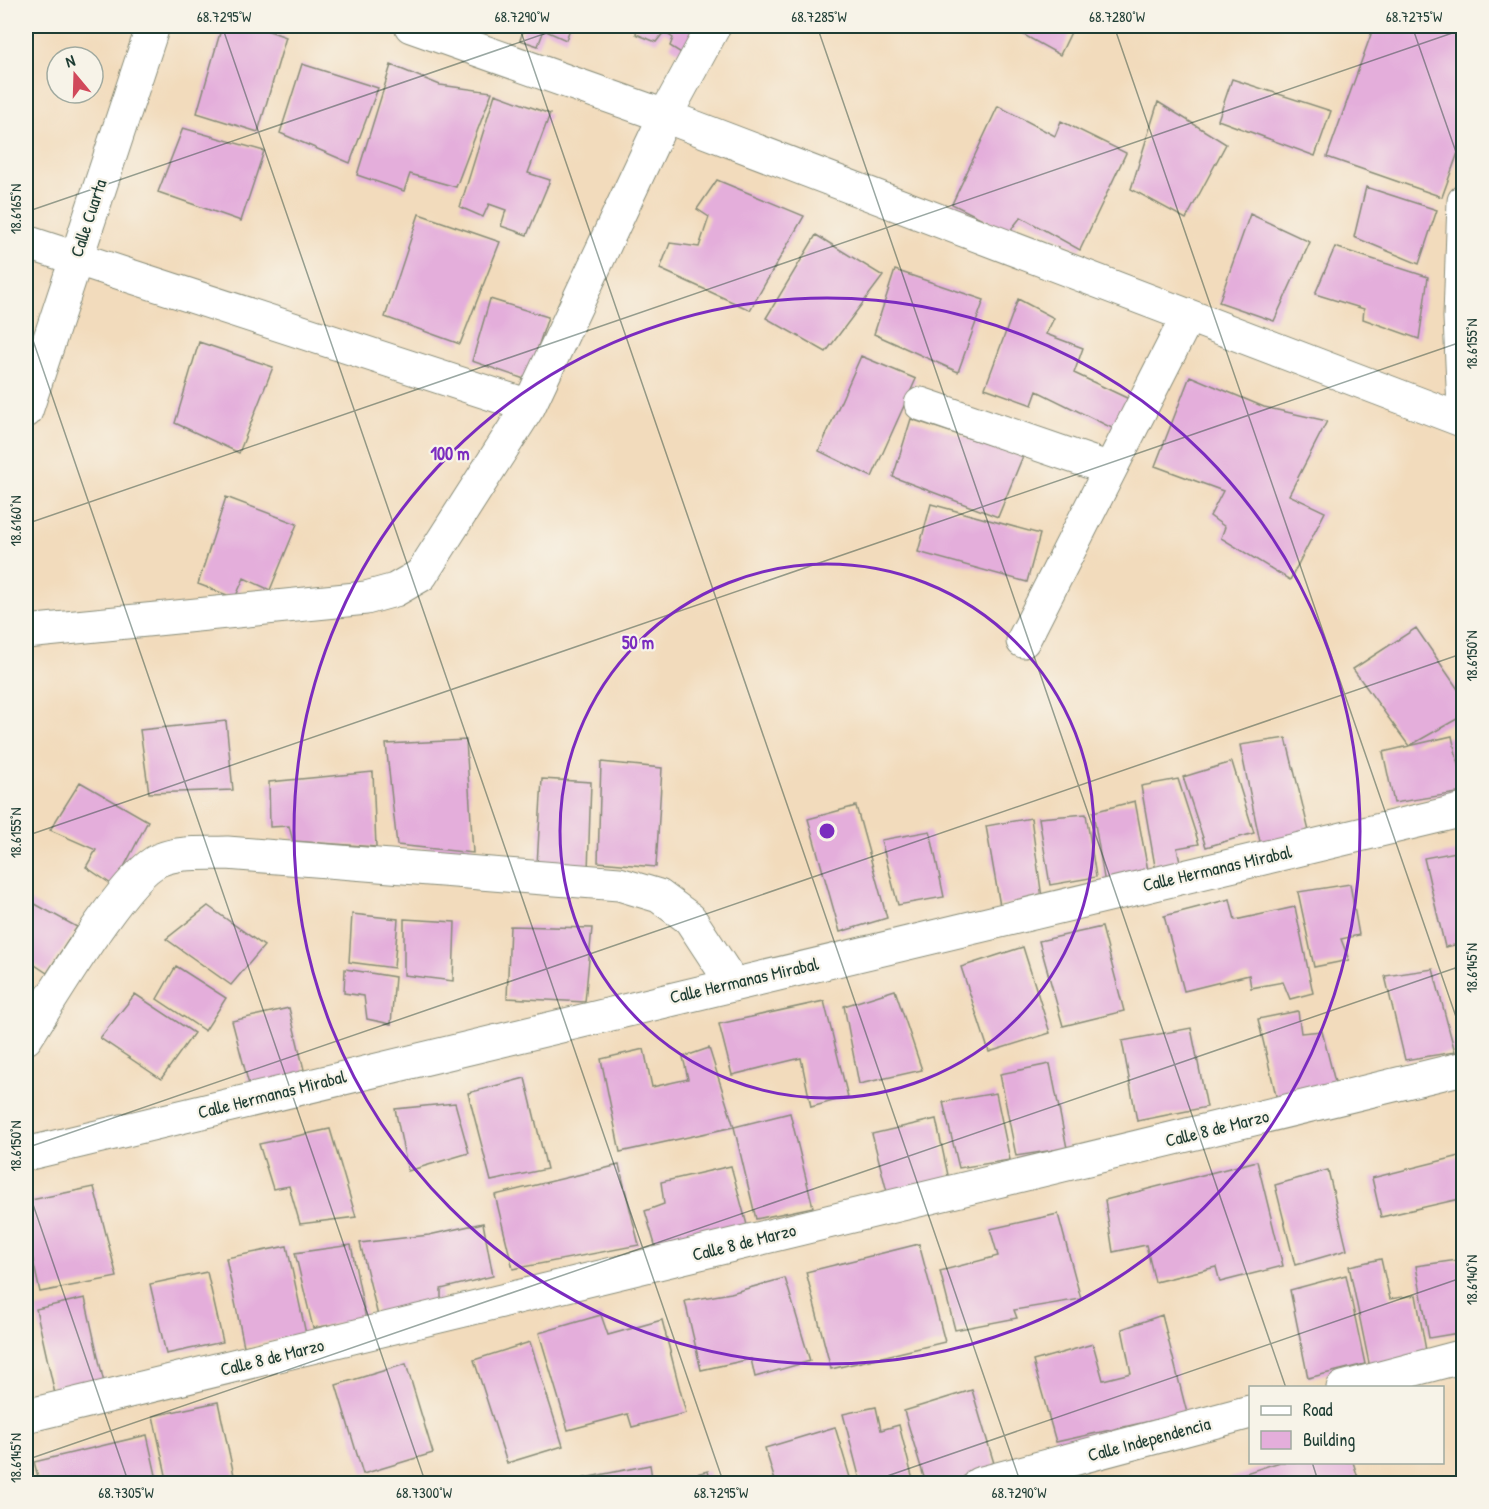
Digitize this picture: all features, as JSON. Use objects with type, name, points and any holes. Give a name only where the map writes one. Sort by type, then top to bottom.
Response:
[{"type":"street","name":"Calle Cuarta","points":[[26,411],[153,26]]},
{"type":"street","points":[[411,26],[665,116],[1464,421]]},
{"type":"street","points":[[26,632],[366,598],[395,590],[421,575],[529,406],[665,116],[714,26]]},
{"type":"street","points":[[1464,201],[1460,317],[1464,409]]},
{"type":"street","points":[[26,242],[529,406]]},
{"type":"street","points":[[1023,641],[1188,316]]},
{"type":"street","points":[[921,404],[1110,469]]},
{"type":"street","name":"Calle Hermanas Mirabal","points":[[26,1154],[732,983],[1464,810]]},
{"type":"street","points":[[26,1038],[129,884],[158,860],[185,854],[227,854],[619,884],[659,896],[690,920],[732,983]]},
{"type":"street","name":"Calle 8 de Marzo","points":[[26,1416],[1464,1068]]},
{"type":"street","points":[[1351,1386],[1464,1356]]},
{"type":"street","name":"Calle Independencia","points":[[979,1484],[1249,1413]]},
{"type":"building","points":[[222,26],[255,26],[286,37],[258,132],[197,113]]},
{"type":"building","points":[[525,26],[571,26],[566,40],[544,30],[538,46],[520,40]]},
{"type":"building","points":[[637,26],[705,26],[686,56],[670,46],[673,38],[664,32],[656,42],[636,34]]},
{"type":"building","points":[[1008,26],[1074,26],[1060,55]]},
{"type":"building","points":[[1374,26],[1464,26],[1464,136],[1442,197],[1327,157]]},
{"type":"building","points":[[302,64],[378,88],[350,163],[280,133]]},
{"type":"building","points":[[391,65],[440,85],[492,92],[456,187],[410,174],[404,191],[357,175]]},
{"type":"building","points":[[1232,79],[1331,111],[1315,156],[1218,120]]},
{"type":"building","points":[[495,94],[550,114],[528,173],[550,180],[527,235],[501,226],[506,210],[489,204],[483,217],[460,207]]},
{"type":"building","points":[[1158,102],[1226,144],[1186,219],[1131,189]]},
{"type":"building","points":[[998,106],[1055,136],[1061,121],[1126,153],[1080,250],[1021,217],[1009,232],[952,204]]},
{"type":"building","points":[[183,128],[264,151],[241,221],[158,192]]},
{"type":"building","points":[[717,180],[804,216],[750,310],[660,269],[670,243],[699,247],[709,217],[697,209]]},
{"type":"building","points":[[1366,187],[1437,210],[1419,264],[1354,237]]},
{"type":"building","points":[[419,214],[500,242],[460,344],[385,317]]},
{"type":"building","points":[[1250,214],[1310,242],[1274,321],[1219,302]]},
{"type":"building","points":[[816,235],[883,276],[826,352],[766,318]]},
{"type":"building","points":[[1335,247],[1428,277],[1419,339],[1363,319],[1364,309],[1315,294]]},
{"type":"building","points":[[895,270],[984,300],[958,372],[874,334]]},
{"type":"building","points":[[490,299],[548,317],[527,380],[472,361]]},
{"type":"building","points":[[1018,299],[1054,318],[1046,334],[1083,348],[1074,373],[1129,399],[1118,431],[1037,391],[1032,405],[985,388]]},
{"type":"building","points":[[199,342],[273,367],[239,453],[175,423]]},
{"type":"building","points":[[861,356],[916,379],[872,477],[819,451]]},
{"type":"building","points":[[1190,376],[1264,407],[1327,421],[1289,495],[1325,512],[1290,580],[1221,538],[1225,527],[1210,516],[1223,491],[1155,466]]},
{"type":"building","points":[[911,419],[1023,456],[998,517],[893,477]]},
{"type":"building","points":[[226,497],[297,524],[270,590],[244,578],[235,598],[198,584]]},
{"type":"building","points":[[931,504],[1040,534],[1027,582],[918,552]]},
{"type":"building","points":[[1416,628],[1464,698],[1464,715],[1409,746],[1353,669]]},
{"type":"building","points":[[226,721],[233,790],[149,793],[140,730]]},
{"type":"building","points":[[1452,736],[1464,792],[1394,803],[1383,752]]},
{"type":"building","points":[[1286,738],[1310,835],[1260,842],[1240,745]]},
{"type":"building","points":[[466,740],[473,853],[397,845],[386,744]]},
{"type":"building","points":[[601,762],[662,768],[656,867],[598,862]]},
{"type":"building","points":[[1232,762],[1254,833],[1206,847],[1183,777]]},
{"type":"building","points":[[373,772],[376,847],[293,841],[289,826],[270,827],[269,782]]},
{"type":"building","points":[[542,779],[591,782],[588,871],[537,865]]},
{"type":"building","points":[[1178,779],[1199,844],[1177,848],[1182,870],[1156,872],[1141,786]]},
{"type":"building","points":[[80,782],[148,821],[114,886],[86,867],[96,850],[50,830]]},
{"type":"building","points":[[1135,801],[1149,876],[1105,884],[1093,812]]},
{"type":"building","points":[[856,806],[887,918],[840,932],[808,819]]},
{"type":"building","points":[[1086,814],[1096,877],[1050,885],[1039,818]]},
{"type":"building","points":[[1031,818],[1042,898],[1000,906],[986,826]]},
{"type":"building","points":[[930,831],[944,897],[898,905],[881,840]]},
{"type":"building","points":[[1456,852],[1459,864],[1464,863],[1464,943],[1445,947],[1424,858]]},
{"type":"building","points":[[1350,884],[1359,935],[1341,939],[1349,960],[1314,967],[1298,892]]},
{"type":"building","points":[[26,899],[77,927],[47,973],[26,959]]},
{"type":"building","points":[[1230,899],[1235,920],[1295,907],[1313,993],[1290,999],[1283,982],[1251,988],[1249,975],[1184,991],[1164,916]]},
{"type":"building","points":[[208,906],[264,946],[231,985],[166,939]]},
{"type":"building","points":[[352,914],[398,919],[394,968],[349,962]]},
{"type":"building","points":[[404,919],[455,922],[453,981],[404,975]]},
{"type":"building","points":[[510,926],[592,928],[585,1002],[507,998]]},
{"type":"building","points":[[1102,927],[1124,1011],[1063,1026],[1039,941]]},
{"type":"building","points":[[1023,947],[1050,1033],[989,1052],[961,967]]},
{"type":"building","points":[[176,966],[226,998],[205,1031],[157,999]]},
{"type":"building","points":[[1464,966],[1464,984],[1463,984],[1458,968]]},
{"type":"building","points":[[345,969],[395,977],[391,1024],[367,1019],[364,996],[344,993]]},
{"type":"building","points":[[1433,969],[1455,1052],[1405,1060],[1385,976]]},
{"type":"building","points":[[895,990],[922,1070],[859,1084],[844,1006]]},
{"type":"building","points":[[135,994],[194,1033],[161,1079],[100,1038]]},
{"type":"building","points":[[824,1001],[848,1097],[811,1107],[801,1058],[732,1075],[719,1024]]},
{"type":"building","points":[[289,1008],[305,1074],[249,1085],[232,1021]]},
{"type":"building","points":[[1298,1011],[1301,1033],[1322,1031],[1336,1086],[1277,1100],[1258,1019]]},
{"type":"building","points":[[1191,1028],[1207,1107],[1137,1121],[1122,1041]]},
{"type":"building","points":[[709,1048],[734,1127],[620,1152],[601,1059],[644,1049],[652,1087],[688,1079],[683,1057]]},
{"type":"building","points":[[1050,1064],[1067,1148],[1016,1156],[1000,1074]]},
{"type":"building","points":[[525,1078],[547,1169],[491,1181],[468,1093]]},
{"type":"building","points":[[996,1093],[1010,1160],[959,1168],[943,1102]]},
{"type":"building","points":[[455,1103],[469,1153],[408,1171],[395,1109]]},
{"type":"building","points":[[790,1113],[813,1207],[756,1219],[734,1127]]},
{"type":"building","points":[[936,1119],[949,1180],[887,1192],[872,1134]]},
{"type":"building","points":[[330,1129],[356,1217],[300,1224],[289,1186],[273,1189],[259,1144]]},
{"type":"building","points":[[1464,1155],[1464,1198],[1381,1217],[1372,1178]]},
{"type":"building","points":[[1257,1161],[1283,1266],[1220,1282],[1216,1267],[1155,1282],[1146,1245],[1113,1252],[1105,1200]]},
{"type":"building","points":[[619,1165],[639,1245],[513,1269],[495,1195]]},
{"type":"building","points":[[731,1166],[747,1225],[656,1248],[645,1211],[664,1204],[661,1182]]},
{"type":"building","points":[[1328,1170],[1347,1250],[1295,1265],[1275,1185]]},
{"type":"building","points":[[94,1187],[117,1277],[40,1292],[26,1229],[26,1201]]},
{"type":"building","points":[[1058,1214],[1081,1299],[1014,1310],[1017,1318],[955,1330],[940,1271],[998,1256],[990,1229]]},
{"type":"building","points":[[483,1223],[493,1276],[441,1289],[441,1302],[378,1316],[360,1243],[429,1235]]},
{"type":"building","points":[[919,1244],[945,1342],[831,1369],[806,1272]]},
{"type":"building","points":[[351,1245],[366,1319],[313,1328],[295,1253]]},
{"type":"building","points":[[287,1246],[306,1334],[244,1346],[226,1258]]},
{"type":"building","points":[[1381,1259],[1390,1299],[1416,1295],[1427,1356],[1371,1373],[1349,1266]]},
{"type":"building","points":[[1464,1259],[1464,1332],[1429,1338],[1416,1266]]},
{"type":"building","points":[[207,1272],[223,1342],[166,1354],[150,1284]]},
{"type":"building","points":[[1346,1275],[1365,1364],[1308,1378],[1290,1290]]},
{"type":"building","points":[[785,1278],[810,1361],[755,1377],[751,1359],[701,1370],[685,1301],[731,1293]]},
{"type":"building","points":[[85,1298],[104,1383],[55,1394],[36,1309]]},
{"type":"building","points":[[601,1315],[608,1335],[662,1320],[686,1413],[632,1427],[628,1414],[568,1430],[539,1333]]},
{"type":"building","points":[[1162,1315],[1187,1413],[1056,1442],[1033,1361],[1093,1344],[1103,1380],[1131,1373],[1122,1329]]},
{"type":"building","points":[[530,1342],[563,1446],[507,1463],[474,1360]]},
{"type":"building","points":[[406,1364],[433,1453],[363,1474],[336,1385]]},
{"type":"building","points":[[972,1390],[996,1470],[951,1484],[926,1484],[904,1411]]},
{"type":"building","points":[[218,1402],[236,1484],[168,1484],[153,1416]]},
{"type":"building","points":[[876,1407],[881,1430],[899,1425],[914,1484],[861,1484],[843,1414]]},
{"type":"building","points":[[835,1427],[852,1484],[776,1484],[765,1448]]},
{"type":"building","points":[[147,1435],[158,1484],[40,1484],[34,1462]]},
{"type":"building","points":[[1274,1464],[1354,1464],[1360,1484],[1212,1484]]},
{"type":"building","points":[[650,1465],[653,1484],[585,1484],[584,1478]]},
{"type":"building","points":[[708,1471],[711,1484],[662,1484],[662,1483]]}]
